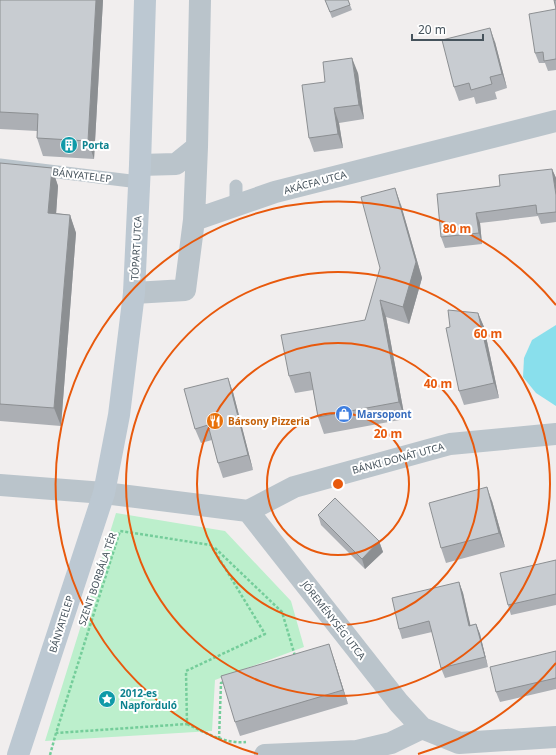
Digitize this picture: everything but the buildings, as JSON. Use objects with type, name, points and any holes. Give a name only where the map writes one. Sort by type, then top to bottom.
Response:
[{"type":"main road","name":"TÓPART UTCA","points":[[104,493],[118,415],[134,293],[140,173],[145,0]]},
{"type":"main road","name":"BÁNYATELEP","points":[[18,755],[104,493]]},
{"type":"street","points":[[134,293],[185,290],[194,220],[200,0]]},
{"type":"street","name":"AKÁCFA UTCA","points":[[194,220],[236,196],[282,190],[556,121]]},
{"type":"street","points":[[140,173],[176,164],[197,147]]},
{"type":"street","name":"BÁNKI DONÁT UTCA","points":[[248,511],[294,487],[450,444],[556,434]]},
{"type":"street","points":[[0,485],[104,493],[248,511]]},
{"type":"street","name":"JÓREMÉNYSÉG UTCA","points":[[248,511],[399,703],[422,728],[458,742],[556,737]]},
{"type":"street","points":[[260,748],[357,752],[391,743],[422,728]]},
{"type":"lane","name":"BÁNYATELEP","points":[[0,165],[140,173]]},
{"type":"path","name":"SZENT BORBÁLA TÉR","points":[[56,733],[120,531],[211,545]]},
{"type":"path","points":[[211,545],[282,612],[295,659],[303,656]]},
{"type":"path","points":[[187,724],[186,671],[265,634],[211,545]]},
{"type":"path","points":[[219,739],[221,683],[228,680]]},
{"type":"path","points":[[50,755],[56,733],[187,724],[219,739],[260,748]]},
{"type":"green space","points":[[116,513],[225,531],[291,601],[304,647],[215,680],[212,731],[45,741]]},
{"type":"water","points":[[556,325],[556,406],[536,393],[523,377],[524,358],[532,340]]},
{"type":"place","name":"Porta","points":[[69,145]]},
{"type":"place","name":"Marsopont","points":[[344,414]]},
{"type":"place","name":"Bársony Pizzeria","points":[[215,421]]},
{"type":"place","name":"2012-es Napforduló","points":[[107,699]]}]
